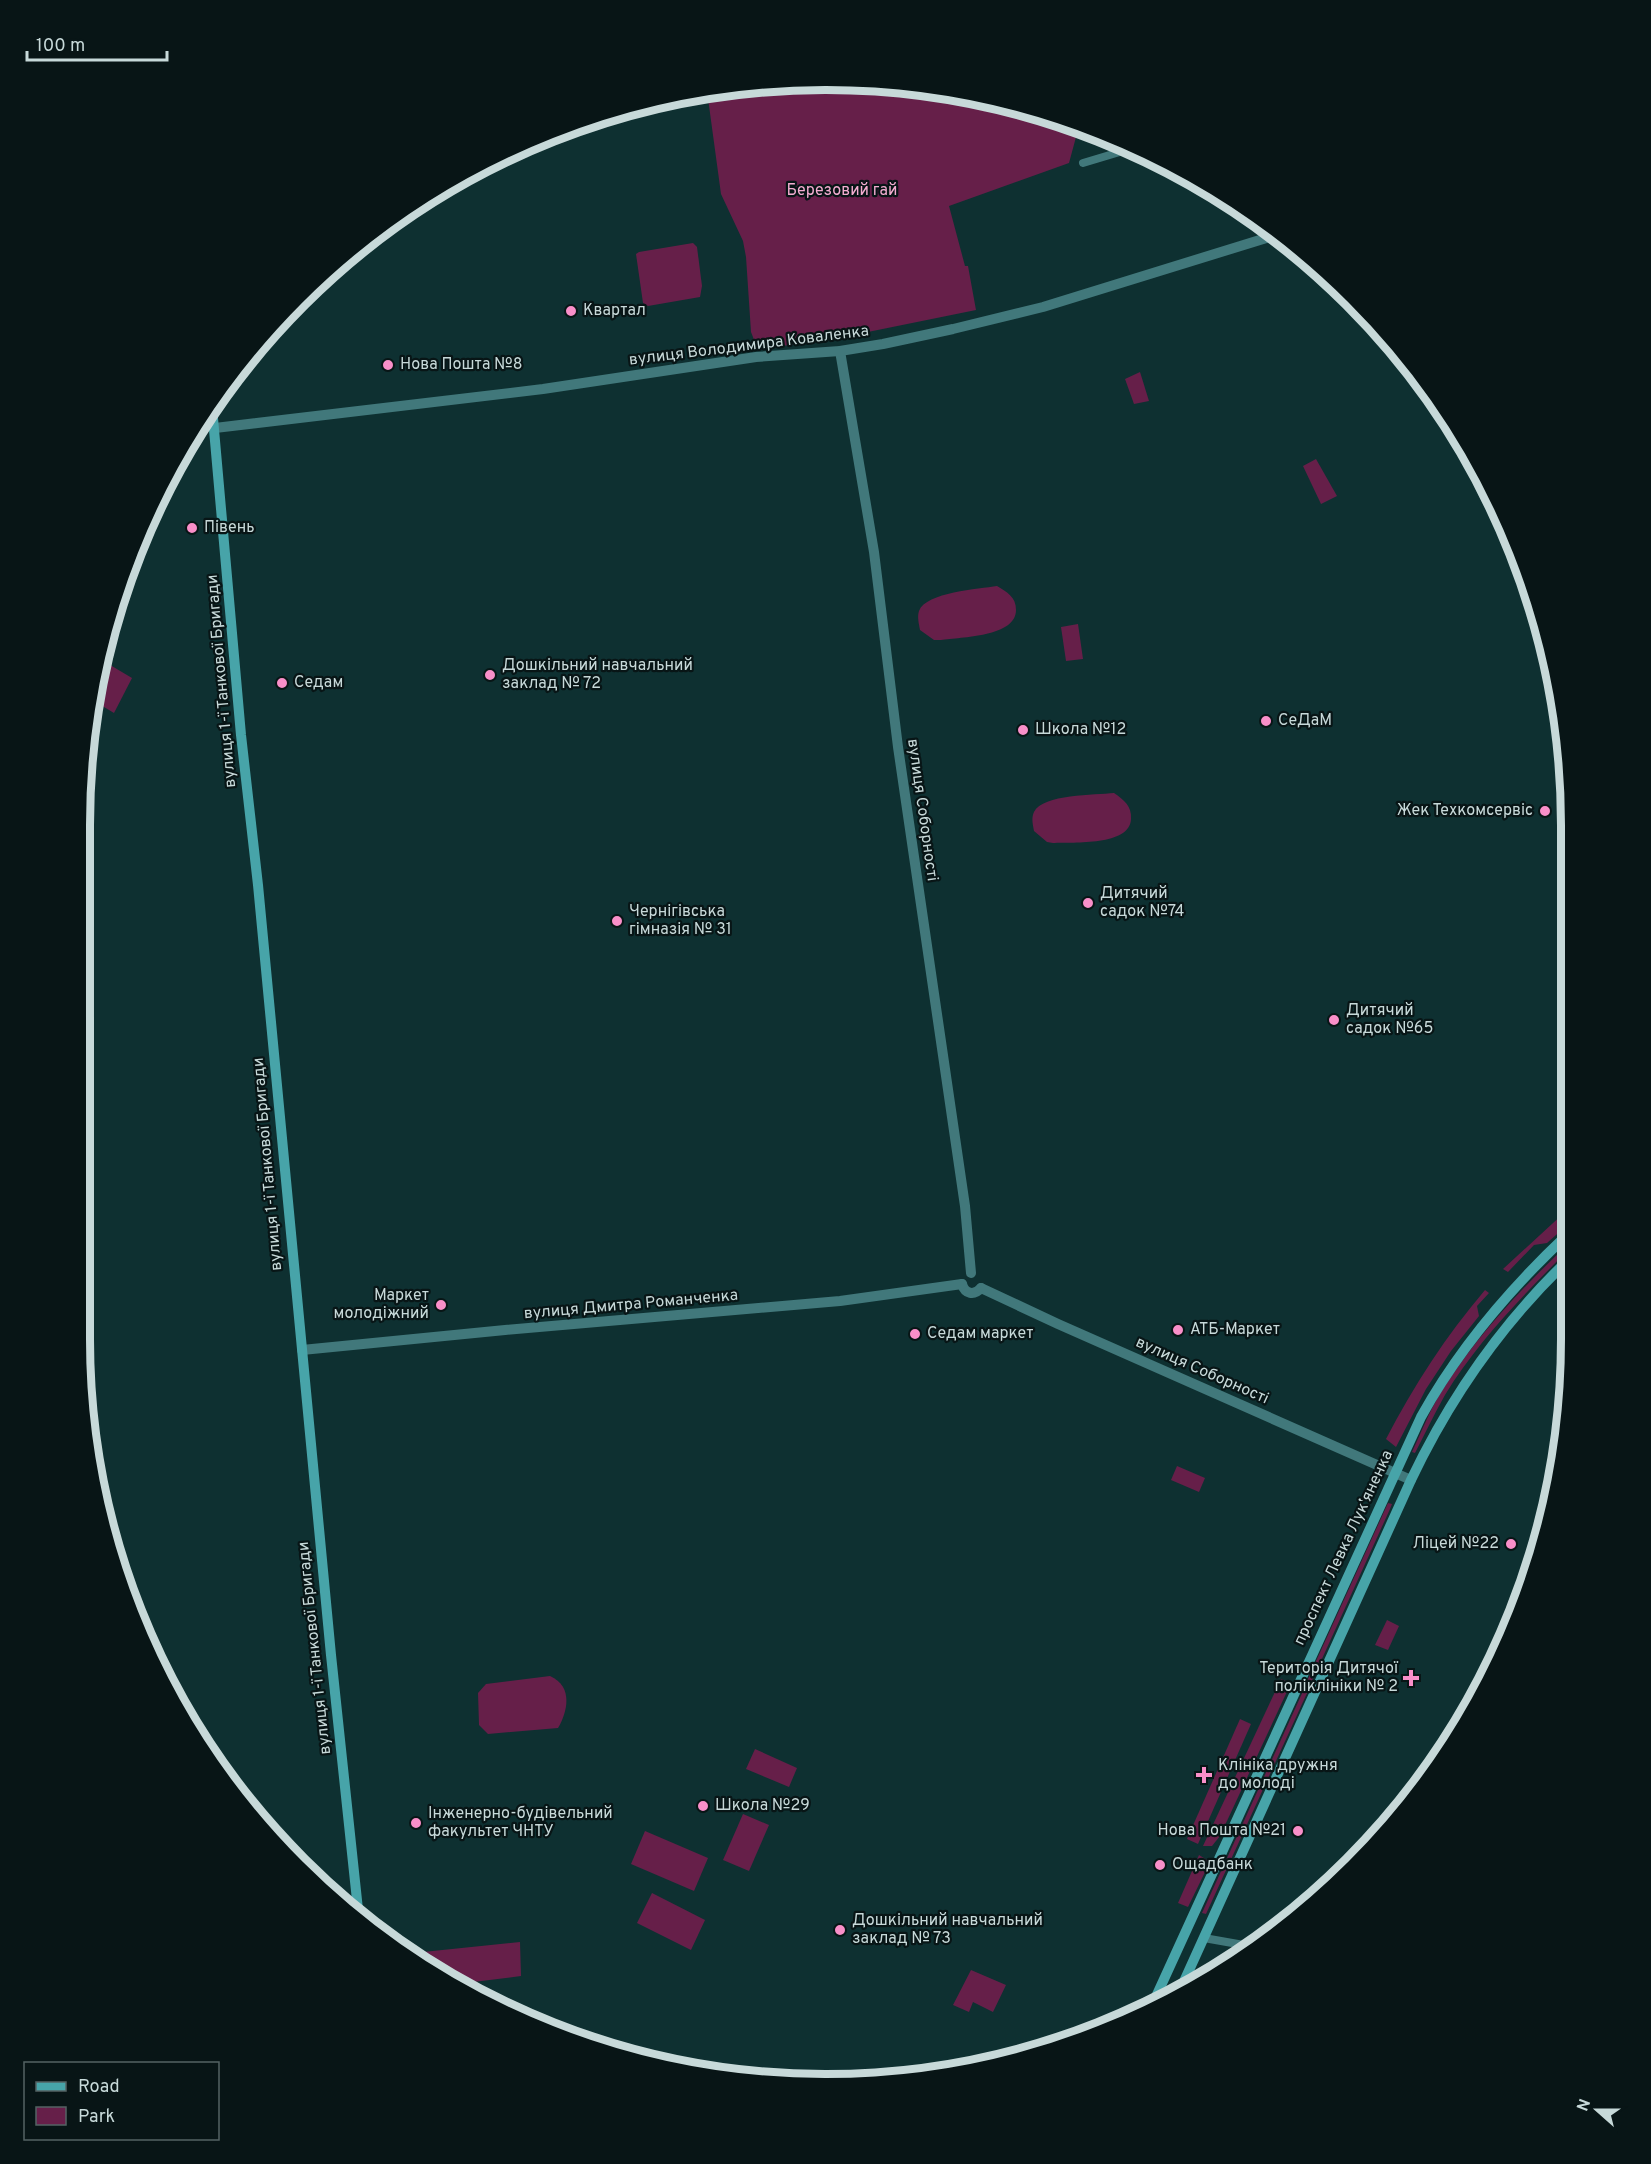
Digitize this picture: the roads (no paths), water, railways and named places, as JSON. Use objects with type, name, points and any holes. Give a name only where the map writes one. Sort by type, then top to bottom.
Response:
[{"type":"main road","name":"вулиця 1-ї Танкової Бригади","points":[[213,418],[241,735],[258,885],[332,1666],[357,1905]]},
{"type":"main road","name":"проспект Левка Лукʼяненка","points":[[1157,1995],[1394,1472],[1437,1388],[1460,1354],[1513,1290],[1561,1242]]},
{"type":"main road","name":"проспект Левка Лукʼяненка","points":[[1185,1979],[1411,1480],[1448,1408],[1479,1360],[1526,1303],[1561,1267]]},
{"type":"street","points":[[1083,163],[1120,152]]},
{"type":"street","name":"вулиця Володимира Коваленка","points":[[214,428],[555,387],[756,357],[840,351],[953,329],[1043,307],[1267,238]]},
{"type":"street","name":"вулиця Соборності","points":[[840,351],[873,552],[898,747],[964,1206],[971,1273],[980,1276],[982,1282],[981,1288],[970,1293],[964,1290],[962,1284]]},
{"type":"street","points":[[962,1284],[965,1275],[971,1273]]},
{"type":"street","name":"вулиця Дмитра Романченка","points":[[302,1350],[505,1330],[840,1302],[962,1284]]},
{"type":"street","name":"вулиця Соборності","points":[[981,1288],[1411,1480]]},
{"type":"street","points":[[1204,1938],[1241,1945]]},
{"type":"place","name":"Квартал","points":[[571,311]]},
{"type":"place","name":"Нова Пошта №8","points":[[388,365]]},
{"type":"place","name":"Півень","points":[[192,528]]},
{"type":"place","name":"Дошкільний навчальний заклад № 72","points":[[490,675]]},
{"type":"place","name":"Седам","points":[[282,683]]},
{"type":"place","name":"СеДаМ","points":[[1266,721]]},
{"type":"place","name":"Школа №12","points":[[1023,730]]},
{"type":"place","name":"Жек Техкомсервіс","points":[[1545,811]]},
{"type":"place","name":"Дитячий садок №74","points":[[1088,903]]},
{"type":"place","name":"Чернігівська гімназія № 31","points":[[617,921]]},
{"type":"place","name":"Дитячий садок №65","points":[[1334,1020]]},
{"type":"place","name":"Маркет молодіжний","points":[[441,1305]]},
{"type":"place","name":"АТБ-Маркет","points":[[1178,1330]]},
{"type":"place","name":"Седам маркет","points":[[915,1334]]},
{"type":"place","name":"Ліцей №22","points":[[1511,1544]]},
{"type":"place","name":"Територія Дитячої поліклініки № 2","points":[[1411,1678]]},
{"type":"place","name":"Клініка дружня до молоді","points":[[1204,1775]]},
{"type":"place","name":"Школа №29","points":[[703,1806]]},
{"type":"place","name":"Інженерно-будівельний факультет ЧНТУ","points":[[416,1823]]},
{"type":"place","name":"Нова Пошта №21","points":[[1298,1831]]},
{"type":"place","name":"Ощадбанк","points":[[1160,1865]]},
{"type":"place","name":"Дошкільний навчальний заклад № 73","points":[[840,1930]]},
{"type":"park label","name":"Березовий гай","points":[[842,191]]}]
